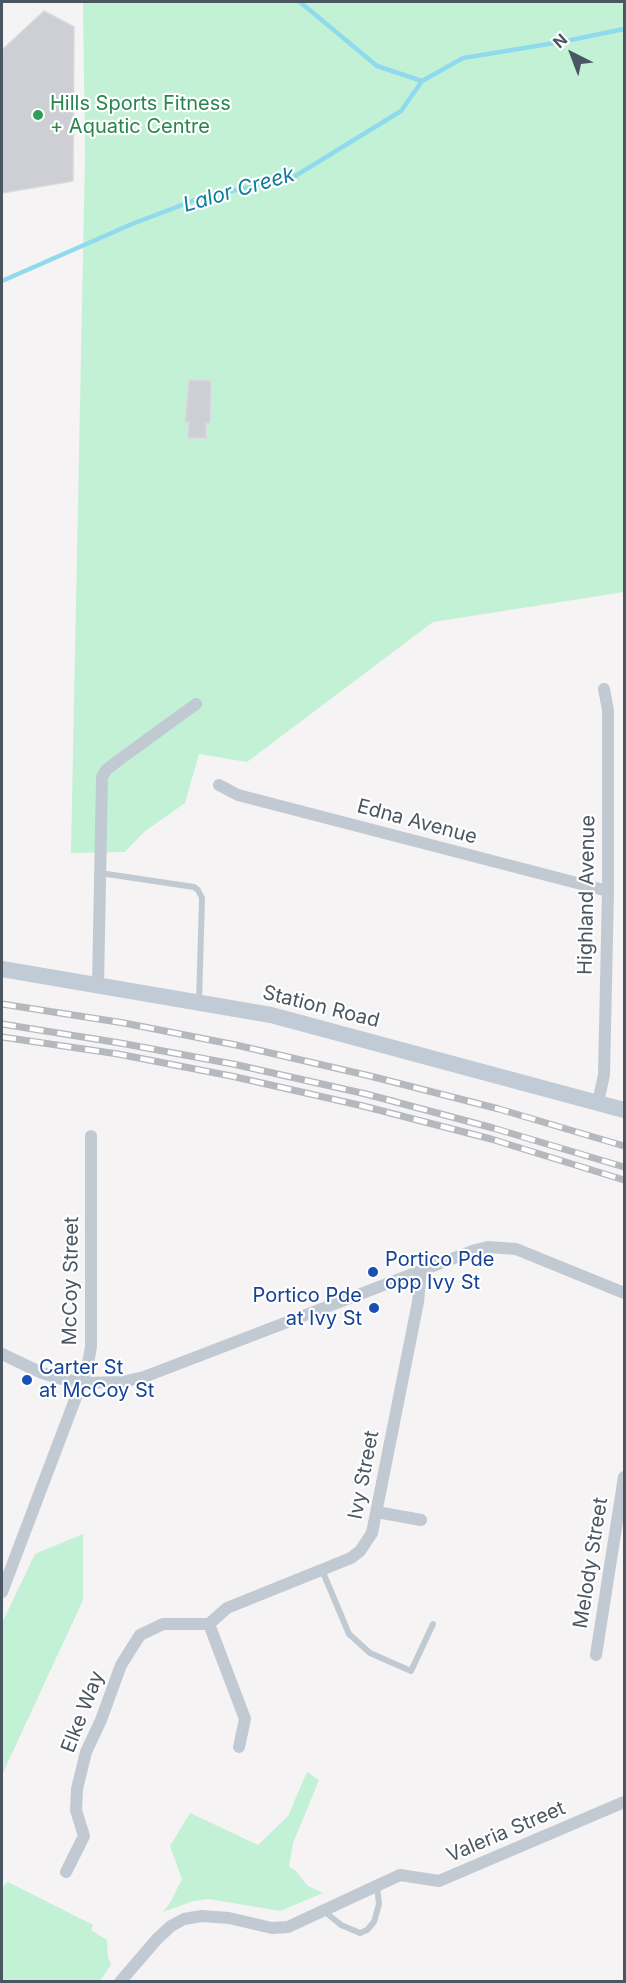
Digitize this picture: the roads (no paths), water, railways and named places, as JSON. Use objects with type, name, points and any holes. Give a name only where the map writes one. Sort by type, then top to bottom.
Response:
[{"type":"main road","name":"Station Road","points":[[2,969],[271,1015],[624,1110]]},
{"type":"street","name":"Highland Avenue","points":[[598,1102],[604,1075],[608,891],[608,710],[604,689]]},
{"type":"street","points":[[98,986],[102,777],[106,770],[196,704]]},
{"type":"street","name":"Edna Avenue","points":[[219,785],[238,795],[608,891]]},
{"type":"street","name":"McCoy Street","points":[[2,1592],[83,1383],[91,1347],[91,1136]]},
{"type":"street","points":[[2,1354],[42,1373],[83,1383],[122,1382],[144,1377],[475,1250],[501,1247],[516,1249],[624,1293]]},
{"type":"street","name":"Ivy Street","points":[[208,1624],[227,1608],[351,1558],[360,1551],[372,1533],[418,1302],[421,1271]]},
{"type":"street","name":"Melody Street","points":[[596,1655],[624,1477]]},
{"type":"street","points":[[377,1512],[421,1520]]},
{"type":"street","name":"Elke Way","points":[[66,1872],[84,1836],[76,1810],[77,1789],[86,1752],[101,1720],[121,1665],[140,1635],[163,1624],[208,1624]]},
{"type":"street","points":[[208,1624],[244,1719],[239,1748]]},
{"type":"street","name":"Valeria Street","points":[[377,1886],[400,1875],[439,1881],[624,1803]]},
{"type":"street","points":[[120,1982],[157,1939],[171,1926],[184,1919],[202,1916],[229,1918],[272,1928],[288,1927],[377,1886]]},
{"type":"lane","points":[[100,873],[194,887],[198,890],[202,898],[199,1002]]},
{"type":"lane","points":[[322,1570],[349,1634],[370,1653],[411,1671],[434,1624]]},
{"type":"lane","points":[[324,1911],[341,1925],[360,1933],[367,1930],[374,1922],[379,1904],[377,1886]]},
{"type":"waterway","points":[[300,2],[377,66],[422,81],[463,58],[624,29]]},
{"type":"waterway","name":"Lalor Creek","points":[[2,281],[132,224],[203,197],[292,178],[401,111],[422,81]]},
{"type":"railway","points":[[2,1004],[124,1023],[236,1045],[499,1109],[624,1146]]},
{"type":"railway","points":[[2,1024],[233,1064],[366,1094],[493,1128],[624,1167]]},
{"type":"railway","points":[[2,1037],[118,1054],[231,1076],[363,1106],[491,1139],[624,1180]]},
{"type":"place","name":"Hills Sports Fitness + Aquatic Centre","points":[[38,115]]},
{"type":"place","name":"Portico Pde opp Ivy St","points":[[373,1272]]},
{"type":"place","name":"Portico Pde at Ivy St","points":[[374,1308]]},
{"type":"place","name":"Carter St at McCoy St","points":[[27,1380]]}]
